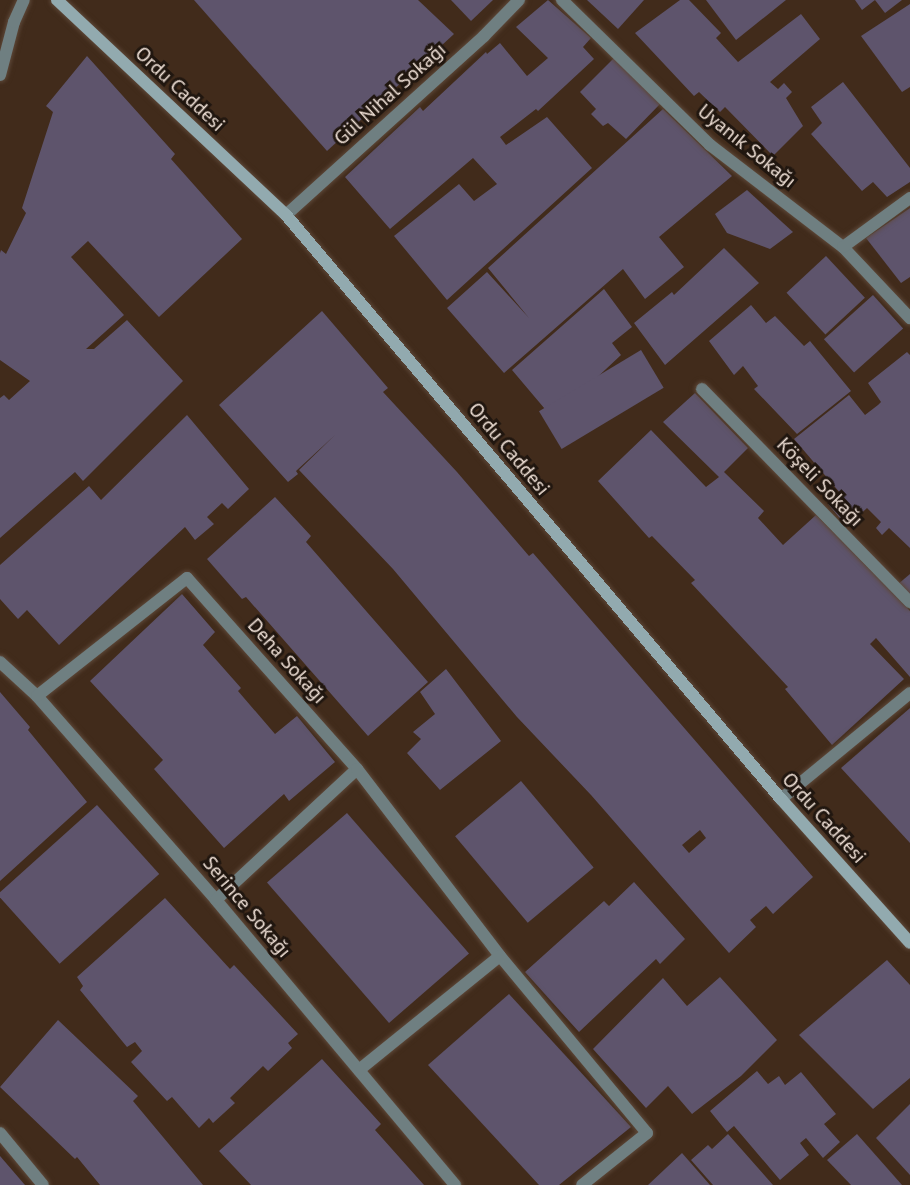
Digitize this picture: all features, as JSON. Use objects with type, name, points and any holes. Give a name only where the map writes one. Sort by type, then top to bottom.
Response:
[{"type":"main road","name":"Ordu Caddesi","points":[[57,0],[286,215],[781,800],[910,943]]},
{"type":"street","points":[[0,75],[14,22],[24,0]]},
{"type":"street","name":"Gül Nihal Sokağı","points":[[286,215],[484,36],[519,0]]},
{"type":"street","name":"Uyanık Sokağı","points":[[562,0],[710,145],[843,248],[910,318]]},
{"type":"street","points":[[843,248],[910,198]]},
{"type":"street","name":"Köşeli Sokağı","points":[[702,389],[910,602]]},
{"type":"street","name":"Deha Sokağı","points":[[37,696],[187,578],[357,769]]},
{"type":"street","name":"Serince Sokağı","points":[[0,662],[37,696],[216,900],[455,1185]]},
{"type":"street","points":[[781,800],[910,693]]},
{"type":"street","points":[[216,900],[357,769],[500,956],[647,1133],[582,1185]]},
{"type":"street","points":[[358,1070],[500,956]]},
{"type":"street","points":[[0,1133],[43,1185]]},
{"type":"building","points":[[194,0],[418,0],[454,34],[327,151]]},
{"type":"building","points":[[451,0],[493,0],[471,21]]},
{"type":"building","points":[[548,0],[591,38],[583,47],[594,59],[538,111],[536,109],[500,137],[506,145],[547,117],[592,168],[447,300],[394,236],[459,184],[474,201],[497,184],[473,158],[390,229],[345,177],[420,107],[423,111],[486,52],[487,54],[500,43],[527,76],[548,58],[516,27]]},
{"type":"building","points":[[587,0],[644,0],[618,29]]},
{"type":"building","points":[[680,0],[689,0],[721,33],[716,38],[738,62],[801,14],[820,39],[770,82],[778,89],[784,83],[792,92],[786,98],[803,126],[773,156],[725,107],[720,112],[699,92],[694,96],[635,33]]},
{"type":"building","points":[[706,0],[786,0],[736,40]]},
{"type":"building","points":[[855,0],[875,0],[862,10]]},
{"type":"building","points":[[875,0],[902,0],[885,13]]},
{"type":"building","points":[[910,4],[910,87],[902,92],[861,36]]},
{"type":"building","points":[[87,56],[175,154],[171,159],[242,239],[159,317],[88,241],[71,257],[124,315],[86,349],[94,349],[127,320],[183,381],[83,481],[75,472],[0,538],[0,398],[4,395],[9,400],[30,381],[0,360],[0,253],[1,250],[6,254],[26,213],[22,208],[53,112],[46,106]]},
{"type":"building","points":[[614,58],[660,104],[626,139],[608,123],[603,126],[591,114],[596,109],[580,92]]},
{"type":"building","points":[[843,82],[910,168],[910,182],[887,197],[873,182],[862,191],[811,134],[822,123],[811,107]]},
{"type":"building","points":[[663,109],[732,176],[659,237],[684,267],[645,299],[623,269],[504,373],[447,308],[487,272],[529,318],[488,268]]},
{"type":"building","points":[[747,190],[793,232],[770,249],[727,233],[715,214]]},
{"type":"building","points":[[910,208],[910,277],[901,283],[866,238]]},
{"type":"building","points":[[724,248],[759,283],[665,365],[634,323],[672,292],[674,295]]},
{"type":"building","points":[[826,256],[865,298],[825,335],[787,293]]},
{"type":"building","points":[[604,289],[632,327],[612,343],[621,355],[574,399],[567,399],[550,415],[512,370]]},
{"type":"building","points":[[873,295],[903,328],[854,373],[824,339]]},
{"type":"building","points":[[751,305],[766,323],[775,316],[804,346],[810,341],[851,391],[797,434],[754,389],[758,386],[743,366],[734,375],[709,341]]},
{"type":"building","points":[[322,311],[388,388],[383,392],[457,472],[529,556],[533,553],[813,877],[773,914],[766,906],[750,920],[756,927],[729,953],[591,795],[517,717],[393,569],[299,470],[335,435],[296,471],[298,474],[288,482],[219,405]],"holes":[[[700,830],[706,838],[689,853],[682,845]]]},
{"type":"building","points":[[641,350],[664,388],[562,449],[539,411]]},
{"type":"building","points":[[907,352],[910,355],[910,548],[889,528],[882,535],[876,528],[881,522],[867,508],[847,527],[828,504],[841,494],[794,439],[849,395],[865,415],[878,405],[881,402],[868,383]]},
{"type":"building","points":[[695,393],[748,448],[724,472],[764,511],[758,518],[783,545],[816,515],[910,611],[910,677],[876,638],[870,644],[904,679],[832,745],[785,689],[788,687],[691,583],[695,580],[652,536],[649,538],[598,481],[651,430],[706,487],[719,477],[663,422]]},
{"type":"building","points":[[187,415],[249,489],[228,509],[222,503],[207,517],[214,524],[195,540],[185,527],[59,645],[27,610],[18,619],[0,599],[0,565],[89,486],[101,500]]},
{"type":"building","points":[[275,497],[311,536],[306,542],[428,682],[368,736],[246,597],[242,599],[207,559]]},
{"type":"building","points":[[910,574],[910,598],[897,585]]},
{"type":"building","points":[[182,594],[215,632],[203,645],[241,688],[238,691],[275,734],[297,716],[335,762],[289,801],[284,794],[224,848],[154,769],[163,760],[90,681]]},
{"type":"building","points":[[446,669],[501,741],[440,790],[407,753],[421,739],[413,732],[435,714],[420,692]]},
{"type":"building","points":[[0,692],[30,727],[28,730],[87,802],[0,881]]},
{"type":"building","points":[[910,708],[910,843],[841,768]]},
{"type":"building","points":[[521,781],[594,868],[528,923],[455,836]]},
{"type":"building","points":[[97,805],[159,874],[60,964],[0,898],[0,892]]},
{"type":"building","points":[[347,813],[469,953],[389,1023],[267,883]]},
{"type":"building","points":[[634,882],[685,939],[660,964],[656,959],[579,1032],[525,972],[604,901],[609,906]]},
{"type":"building","points":[[165,898],[230,969],[234,965],[298,1034],[288,1043],[292,1048],[268,1071],[263,1066],[230,1098],[235,1103],[213,1123],[209,1118],[199,1128],[172,1097],[167,1101],[131,1062],[142,1051],[135,1042],[127,1047],[80,990],[83,986],[77,977]]},
{"type":"building","points":[[887,960],[910,985],[910,1078],[873,1109],[799,1035]]},
{"type":"building","points":[[720,977],[777,1040],[741,1076],[692,1114],[668,1086],[646,1108],[593,1049],[663,978],[687,1006]]},
{"type":"building","points":[[509,994],[631,1127],[559,1185],[539,1185],[428,1065]]},
{"type":"building","points":[[58,1020],[138,1096],[133,1101],[203,1185],[100,1185],[77,1157],[75,1159],[0,1087]]},
{"type":"building","points":[[322,1059],[381,1124],[375,1130],[424,1185],[251,1185],[219,1151]]},
{"type":"building","points":[[757,1071],[768,1084],[779,1076],[785,1085],[801,1072],[836,1114],[824,1124],[840,1142],[823,1158],[806,1138],[800,1143],[809,1155],[780,1180],[734,1126],[727,1132],[710,1111]]},
{"type":"building","points":[[910,1104],[910,1175],[876,1138]]},
{"type":"building","points":[[728,1134],[773,1185],[713,1185],[691,1160],[708,1145],[712,1149]]},
{"type":"building","points":[[857,1134],[902,1185],[851,1185],[827,1160]]},
{"type":"building","points":[[682,1153],[710,1185],[648,1185]]},
{"type":"building","points":[[0,1156],[25,1185],[0,1185]]}]
